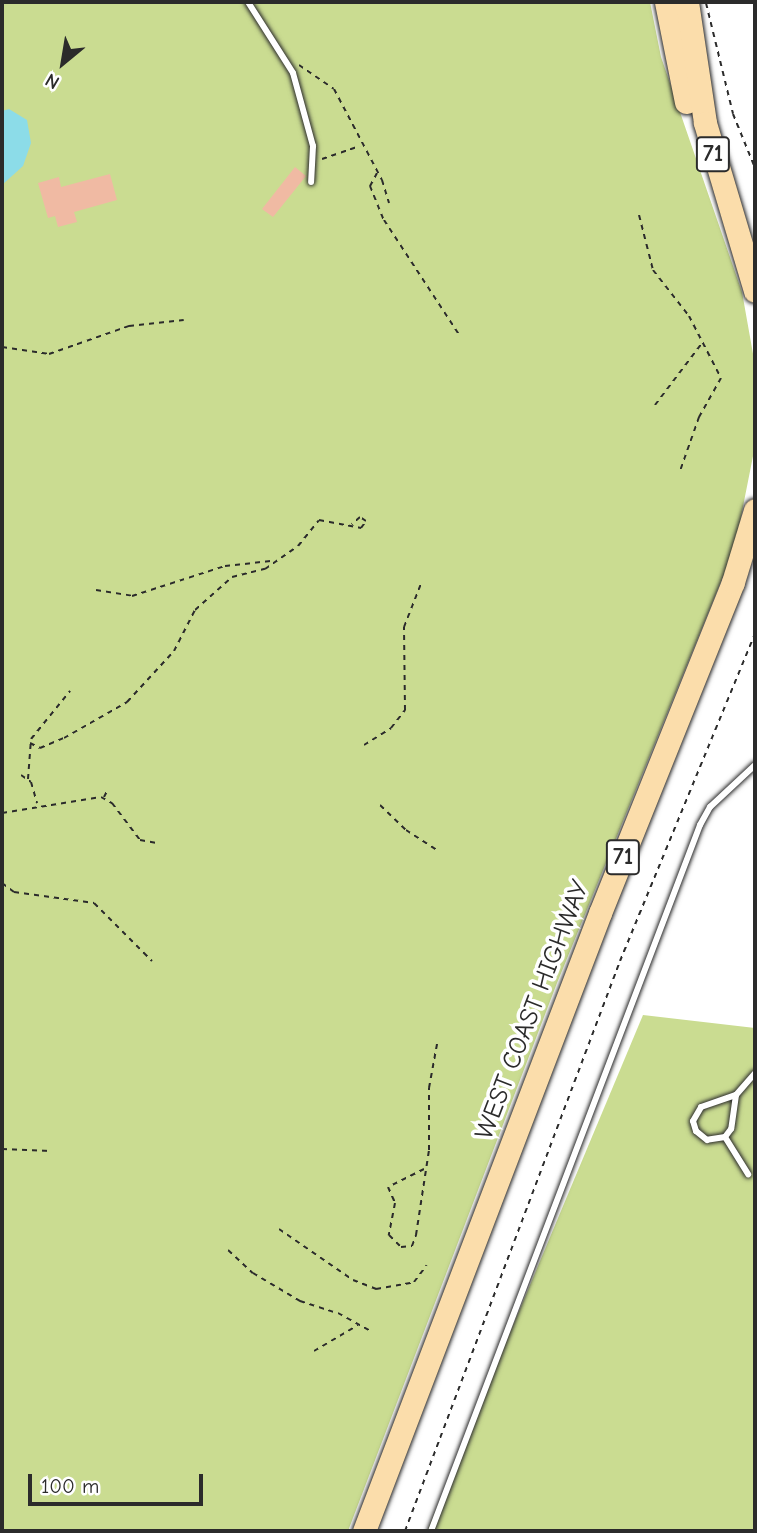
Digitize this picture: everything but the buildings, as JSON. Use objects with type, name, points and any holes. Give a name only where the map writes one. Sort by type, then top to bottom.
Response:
[{"type":"highway","name":"71","points":[[666,2],[688,111],[712,184],[736,232]]},
{"type":"highway","name":"71","points":[[687,2],[705,123],[736,232],[754,281]]},
{"type":"highway","name":"WEST COAST HIGHWAY","points":[[364,1531],[595,925],[733,582],[755,510]]},
{"type":"lane","points":[[248,2],[293,73],[315,162],[311,181]]},
{"type":"lane","points":[[432,1531],[700,825],[710,807],[755,765]]},
{"type":"lane","points":[[736,1095],[731,1129],[725,1138],[707,1140],[696,1131],[693,1121],[701,1107],[736,1095],[755,1073]]},
{"type":"lane","points":[[725,1138],[748,1174]]},
{"type":"path","points":[[705,2],[733,114],[755,168]]},
{"type":"path","points":[[291,58],[334,89],[378,172],[389,204]]},
{"type":"path","points":[[315,162],[362,145]]},
{"type":"path","points":[[378,172],[370,186],[381,213],[460,336]]},
{"type":"path","points":[[639,215],[653,270],[681,304],[721,378],[702,410],[680,471]]},
{"type":"path","points":[[2,347],[49,354],[129,326],[184,320]]},
{"type":"path","points":[[655,405],[703,342]]},
{"type":"path","points":[[30,743],[40,748],[83,730],[127,702],[174,651],[198,606],[219,593],[232,577],[260,572],[298,546],[319,520],[352,524]]},
{"type":"path","points":[[96,590],[132,596],[225,566],[259,559],[272,562]]},
{"type":"path","points":[[364,745],[391,728],[405,710],[404,627],[422,581]]},
{"type":"path","points":[[405,1531],[620,961],[755,633]]},
{"type":"path","points":[[37,804],[28,779],[30,743],[70,691]]},
{"type":"path","points":[[21,775],[28,779]]},
{"type":"path","points":[[104,797],[108,789]]},
{"type":"path","points":[[2,813],[37,804],[104,797]]},
{"type":"path","points":[[104,797],[136,837],[157,843]]},
{"type":"path","points":[[380,804],[406,830],[437,850]]},
{"type":"path","points":[[2,883],[14,892],[94,903],[152,961]]},
{"type":"path","points":[[424,1169],[388,1187],[395,1203],[389,1235],[401,1247],[412,1246],[415,1240],[424,1169],[437,1044]]},
{"type":"path","points":[[2,1149],[51,1150]]},
{"type":"path","points":[[279,1229],[353,1280],[376,1289],[414,1282],[427,1265]]},
{"type":"path","points":[[228,1250],[253,1273],[300,1301],[370,1331]]},
{"type":"path","points":[[314,1351],[358,1325]]},
{"type":"green space","points":[[2,2],[650,2],[661,57],[742,292],[755,365],[755,446],[735,547],[557,983],[348,1531],[2,1531]]},
{"type":"green space","points":[[643,1015],[755,1028],[755,1531],[427,1531]]},
{"type":"water","points":[[9,109],[27,120],[31,143],[23,166],[2,185],[2,111]]}]
